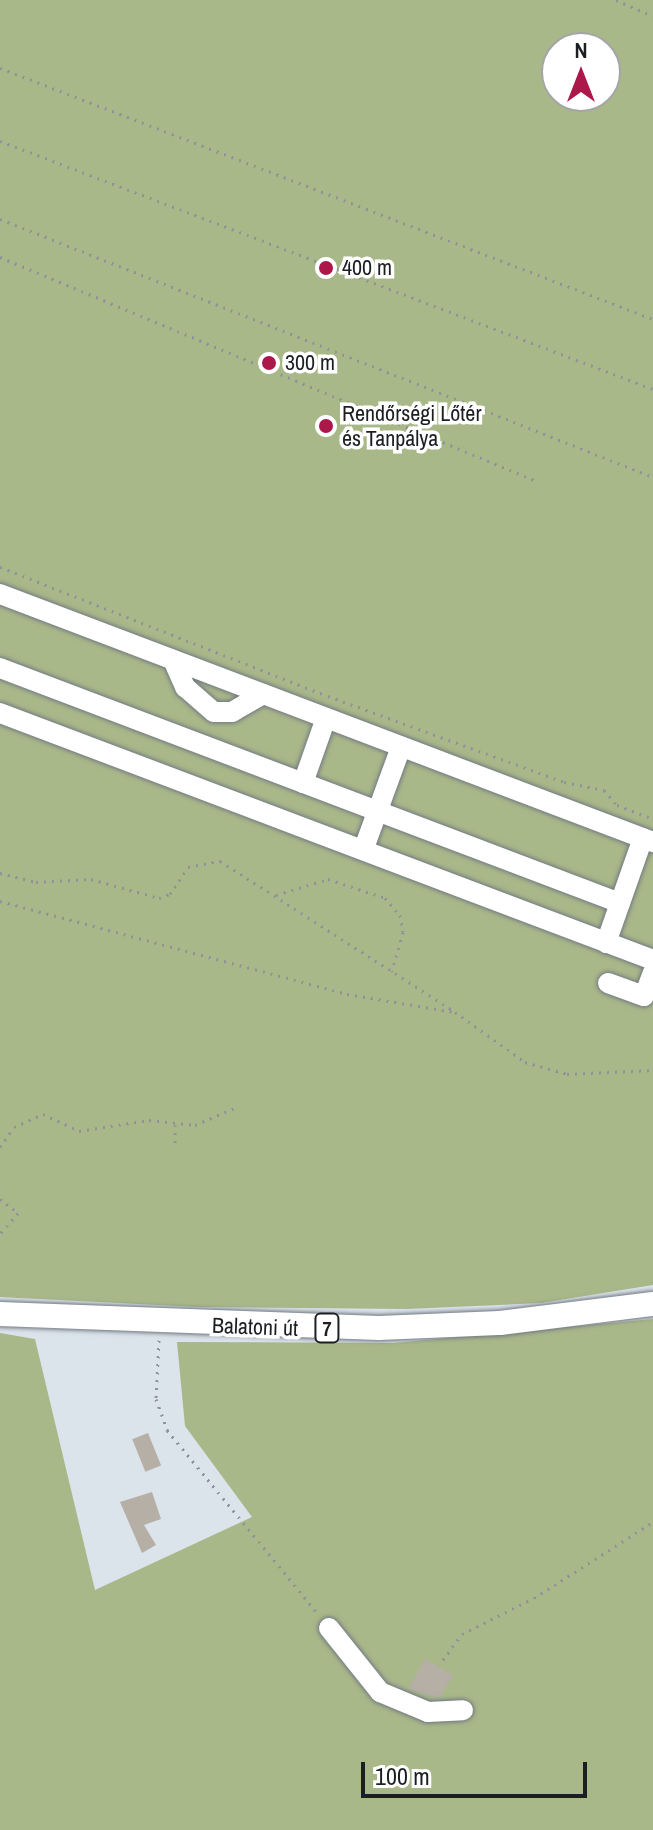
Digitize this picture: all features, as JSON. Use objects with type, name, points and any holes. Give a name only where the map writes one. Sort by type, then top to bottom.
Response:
[{"type":"main road","name":"Balatoni út","points":[[0,1314],[160,1324],[449,1326],[653,1304]]},
{"type":"lane","points":[[0,594],[648,840],[606,943]]},
{"type":"lane","points":[[173,660],[185,687],[214,712],[232,712],[263,694]]},
{"type":"lane","points":[[0,668],[620,903]]},
{"type":"lane","points":[[208,747],[214,712]]},
{"type":"lane","points":[[0,713],[364,848],[653,960]]},
{"type":"lane","points":[[303,783],[326,718]]},
{"type":"lane","points":[[364,848],[401,747]]},
{"type":"lane","points":[[608,983],[644,996],[653,973]]},
{"type":"lane","points":[[329,1628],[380,1692],[428,1712],[463,1710]]},
{"type":"path","points":[[616,0],[653,16]]},
{"type":"path","points":[[0,68],[653,319]]},
{"type":"path","points":[[0,141],[653,389]]},
{"type":"path","points":[[0,219],[653,477]]},
{"type":"path","points":[[0,257],[534,480]]},
{"type":"path","points":[[0,567],[343,701],[564,782],[588,783],[653,819]]},
{"type":"path","points":[[0,873],[36,882],[91,879],[159,898],[170,894],[188,867],[220,861],[455,1012],[525,1062],[567,1074],[653,1070]]},
{"type":"path","points":[[276,895],[328,879],[385,898],[400,915],[403,932],[392,971]]},
{"type":"path","points":[[0,901],[347,994],[455,1012]]},
{"type":"path","points":[[0,1147],[14,1127],[43,1114],[79,1131],[149,1120],[195,1125],[237,1107]]},
{"type":"path","points":[[175,1125],[175,1146]]},
{"type":"path","points":[[0,1199],[18,1213],[0,1234]]},
{"type":"path","points":[[160,1324],[156,1399],[167,1430],[329,1628]]},
{"type":"path","points":[[443,1660],[462,1634],[534,1598],[653,1522]]},
{"type":"green space","name":"Rendőrségi Lőtér és Tanpálya","points":[[0,0],[653,0],[653,1285],[541,1303],[406,1309],[197,1307],[0,1297]]},
{"type":"green space","points":[[653,1319],[653,1830],[0,1830],[0,1333],[35,1339],[95,1590],[252,1517],[185,1426],[177,1342],[393,1343]]},
{"type":"building","points":[[148,1433],[161,1465],[145,1472],[132,1439]]},
{"type":"building","points":[[152,1492],[161,1519],[144,1525],[156,1545],[142,1553],[120,1502]]},
{"type":"building","points":[[425,1659],[453,1675],[439,1698],[408,1689]]},
{"type":"place","name":"400 m","points":[[326,268]]},
{"type":"place","name":"300 m","points":[[269,363]]},
{"type":"place","name":"Rendőrségi Lőtér és Tanpálya","points":[[326,426]]}]
